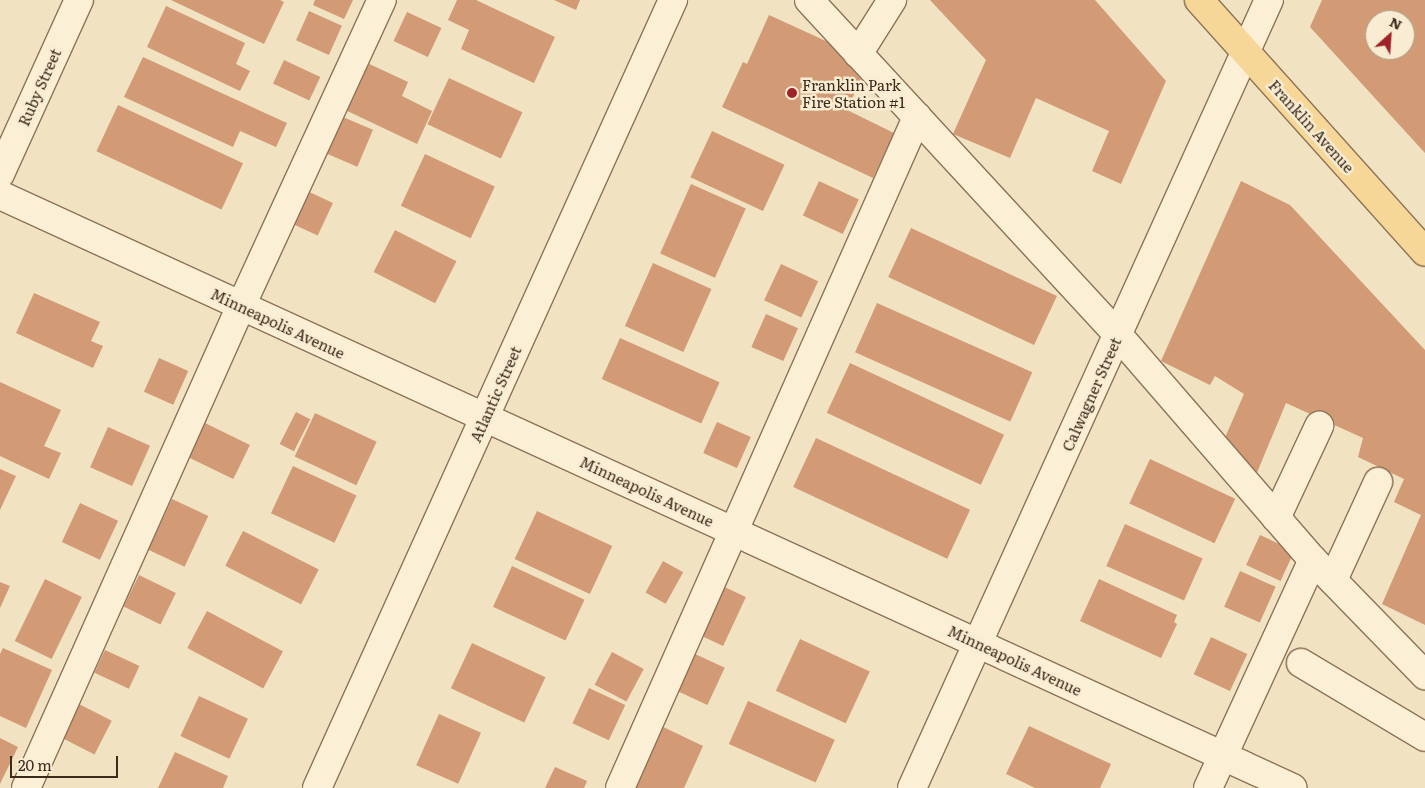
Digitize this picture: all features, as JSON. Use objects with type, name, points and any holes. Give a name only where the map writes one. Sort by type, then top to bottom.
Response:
[{"type":"main road","name":"Franklin Avenue","points":[[1199,0],[1425,252]]},
{"type":"street","name":"Ruby Street","points":[[0,174],[79,0]]},
{"type":"street","points":[[26,788],[241,306],[382,0]]},
{"type":"street","name":"Atlantic Street","points":[[318,788],[673,0]]},
{"type":"street","points":[[809,0],[1118,335],[1313,560],[1425,675]]},
{"type":"street","points":[[858,54],[892,0]]},
{"type":"street","name":"Calwagner Street","points":[[912,788],[1269,0]]},
{"type":"street","points":[[620,788],[917,117]]},
{"type":"street","name":"Minneapolis Avenue","points":[[0,195],[1223,754],[1293,788]]},
{"type":"street","points":[[1276,518],[1319,426]]},
{"type":"street","points":[[1333,580],[1378,482]]},
{"type":"street","points":[[1208,788],[1313,560]]},
{"type":"street","points":[[1301,663],[1425,737]]},
{"type":"building","points":[[171,0],[280,0],[284,2],[264,44]]},
{"type":"building","points":[[315,0],[353,0],[344,19],[313,5]]},
{"type":"building","points":[[457,0],[476,0],[555,37],[534,83],[461,49],[469,30],[448,20]]},
{"type":"building","points":[[554,0],[580,0],[576,10]]},
{"type":"building","points":[[930,0],[1095,0],[1166,81],[1121,184],[1092,171],[1109,131],[1036,98],[1010,158],[953,134],[986,60]]},
{"type":"building","points":[[1322,0],[1425,0],[1425,153],[1310,27]]},
{"type":"building","points":[[166,6],[245,43],[236,64],[250,71],[240,91],[147,47]]},
{"type":"building","points":[[309,11],[342,26],[329,55],[296,40]]},
{"type":"building","points":[[407,12],[441,28],[428,57],[393,41]]},
{"type":"building","name":"Franklin Park Fire Station #1","points":[[769,15],[828,42],[861,79],[847,110],[894,133],[873,178],[722,107],[743,62],[747,64]]},
{"type":"building","points":[[143,57],[287,123],[276,147],[240,131],[233,147],[124,97]]},
{"type":"building","points":[[284,60],[320,77],[309,100],[273,84]]},
{"type":"building","points":[[363,61],[408,82],[402,96],[432,111],[417,144],[341,108]]},
{"type":"building","points":[[449,78],[522,112],[501,158],[427,124]]},
{"type":"building","points":[[118,105],[243,163],[222,210],[96,151]]},
{"type":"building","points":[[338,115],[373,130],[357,167],[322,152]]},
{"type":"building","points":[[712,131],[785,165],[763,211],[690,177]]},
{"type":"building","points":[[425,154],[495,187],[471,238],[401,206]]},
{"type":"building","points":[[819,181],[859,200],[843,234],[803,215]]},
{"type":"building","points":[[1241,181],[1290,205],[1425,350],[1425,625],[1382,604],[1421,515],[1394,502],[1404,479],[1358,457],[1363,438],[1286,403],[1256,475],[1224,440],[1244,394],[1215,376],[1210,385],[1161,361]]},
{"type":"building","points":[[691,184],[746,208],[715,278],[660,253]]},
{"type":"building","points":[[303,189],[333,203],[318,236],[288,222]]},
{"type":"building","points":[[911,228],[1057,296],[1034,345],[888,277]]},
{"type":"building","points":[[395,230],[456,261],[435,303],[374,272]]},
{"type":"building","points":[[653,263],[711,289],[683,352],[625,326]]},
{"type":"building","points":[[781,264],[818,281],[801,318],[764,300]]},
{"type":"building","points":[[34,293],[100,322],[91,341],[103,346],[93,368],[16,333]]},
{"type":"building","points":[[877,303],[1032,372],[1010,421],[855,352]]},
{"type":"building","points":[[766,314],[798,328],[783,361],[751,347]]},
{"type":"building","points":[[620,338],[720,382],[701,423],[602,379]]},
{"type":"building","points":[[159,358],[188,371],[173,405],[144,392]]},
{"type":"building","points":[[850,363],[1004,435],[981,485],[827,413]]},
{"type":"building","points":[[0,382],[61,410],[44,446],[61,453],[49,479],[0,456]]},
{"type":"building","points":[[296,412],[310,419],[294,451],[280,444]]},
{"type":"building","points":[[315,413],[377,442],[356,485],[295,457]]},
{"type":"building","points":[[717,422],[751,437],[737,468],[703,453]]},
{"type":"building","points":[[205,423],[250,445],[233,479],[188,457]]},
{"type":"building","points":[[108,427],[150,446],[132,486],[90,467]]},
{"type":"building","points":[[816,438],[970,510],[947,559],[793,487]]},
{"type":"building","points":[[1150,459],[1235,499],[1214,543],[1129,503]]},
{"type":"building","points":[[293,466],[356,496],[334,543],[271,513]]},
{"type":"building","points":[[0,469],[16,476],[0,510]]},
{"type":"building","points":[[172,499],[208,516],[185,567],[148,550]]},
{"type":"building","points":[[80,503],[118,521],[100,560],[62,542]]},
{"type":"building","points":[[537,511],[612,546],[590,594],[515,559]]},
{"type":"building","points":[[1125,524],[1203,559],[1184,601],[1106,566]]},
{"type":"building","points":[[243,531],[319,570],[301,604],[225,566]]},
{"type":"building","points":[[1260,535],[1294,551],[1280,581],[1246,565]]},
{"type":"building","points":[[663,561],[683,572],[666,604],[646,592]]},
{"type":"building","points":[[512,566],[585,600],[565,641],[493,607]]},
{"type":"building","points":[[1240,571],[1276,587],[1260,622],[1224,607]]},
{"type":"building","points":[[139,575],[176,593],[161,624],[124,606]]},
{"type":"building","points":[[45,579],[82,597],[52,659],[15,641]]},
{"type":"building","points":[[1099,579],[1177,615],[1174,622],[1177,624],[1161,658],[1080,621]]},
{"type":"building","points":[[0,582],[10,586],[0,608]]},
{"type":"building","points":[[716,583],[746,597],[723,646],[693,632]]},
{"type":"building","points":[[207,611],[283,651],[263,688],[187,648]]},
{"type":"building","points":[[1211,637],[1247,654],[1230,691],[1194,674]]},
{"type":"building","points":[[800,639],[870,672],[846,723],[776,691]]},
{"type":"building","points":[[472,643],[545,677],[524,723],[451,688]]},
{"type":"building","points":[[3,648],[52,670],[26,728],[0,716],[0,654]]},
{"type":"building","points":[[105,650],[139,666],[129,689],[94,673]]},
{"type":"building","points":[[612,652],[644,669],[626,702],[595,685]]},
{"type":"building","points":[[693,653],[725,668],[707,705],[676,690]]},
{"type":"building","points":[[589,688],[625,705],[609,740],[573,723]]},
{"type":"building","points":[[199,696],[248,719],[229,759],[180,736]]},
{"type":"building","points":[[748,701],[835,740],[816,783],[729,744]]},
{"type":"building","points":[[77,703],[112,721],[94,755],[60,737]]},
{"type":"building","points":[[439,714],[481,733],[458,784],[416,765]]},
{"type":"building","points":[[657,724],[703,746],[684,788],[628,788]]},
{"type":"building","points":[[1029,726],[1111,764],[1100,788],[1035,788],[1006,774]]},
{"type":"building","points":[[0,738],[18,747],[0,784]]},
{"type":"building","points":[[175,752],[228,776],[223,788],[158,788]]},
{"type":"building","points":[[555,767],[587,781],[584,788],[545,788]]},
{"type":"place","name":"Franklin Park Fire Station #1","points":[[792,93]]}]
